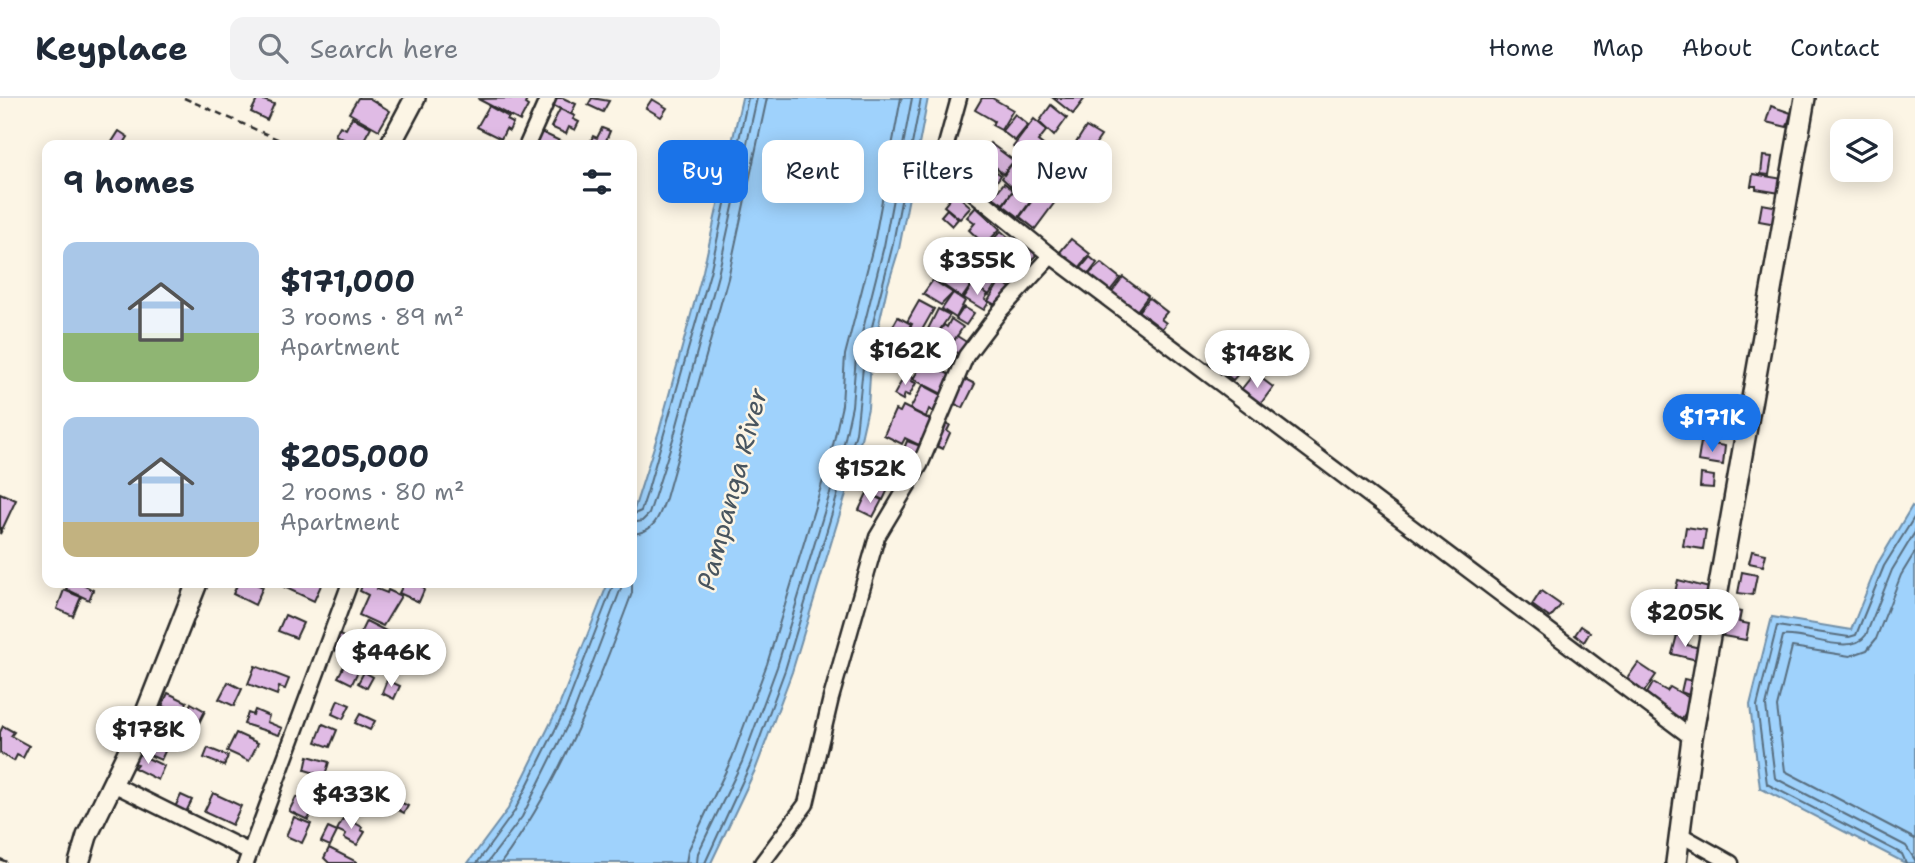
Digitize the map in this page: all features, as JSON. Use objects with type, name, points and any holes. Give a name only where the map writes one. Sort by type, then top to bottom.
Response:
[{"type":"main road","points":[[393,140],[415,98]]},
{"type":"main road","points":[[1676,863],[1692,738],[1805,98]]},
{"type":"main road","points":[[79,863],[87,836],[141,724],[195,588]]},
{"type":"street","points":[[529,140],[548,98]]},
{"type":"street","points":[[959,98],[941,163],[1051,256],[1692,738]]},
{"type":"street","points":[[762,863],[806,804],[831,698],[877,537],[920,466],[966,356],[1000,311],[1051,256]]},
{"type":"street","points":[[113,784],[248,857],[348,588]]},
{"type":"street","points":[[1681,835],[1731,863]]},
{"type":"path","points":[[184,98],[280,140]]},
{"type":"path","points":[[0,859],[9,863]]},
{"type":"water","name":"Pampanga River","points":[[742,98],[928,98],[920,140],[878,140],[878,203],[908,203],[871,360],[868,408],[856,461],[792,672],[756,768],[711,863],[468,863],[508,809],[559,706],[606,588],[637,588],[637,500],[703,271],[718,203],[748,203],[748,140],[733,140]]},
{"type":"water","points":[[1912,506],[1915,508],[1915,863],[1905,863],[1760,788],[1750,705],[1772,617],[1851,630],[1878,563]]},
{"type":"building","points":[[258,98],[274,104],[267,120],[251,112]]},
{"type":"building","points":[[358,98],[369,98],[390,111],[379,130],[349,113]]},
{"type":"building","points":[[555,98],[563,98],[576,104],[571,114],[552,105]]},
{"type":"building","points":[[592,98],[609,101],[603,112],[588,105]]},
{"type":"building","points":[[982,98],[992,98],[1013,110],[1001,130],[992,125],[994,121],[975,110]]},
{"type":"building","points":[[1053,98],[1085,98],[1073,114]]},
{"type":"building","points":[[478,99],[527,100],[525,104],[528,106],[520,121]]},
{"type":"building","points":[[652,99],[667,108],[661,117],[646,108]]},
{"type":"building","points":[[1051,105],[1067,118],[1054,136],[1039,122]]},
{"type":"building","points":[[489,106],[509,117],[507,120],[513,123],[501,139],[477,127]]},
{"type":"building","points":[[1771,106],[1791,113],[1787,127],[1766,122]]},
{"type":"building","points":[[560,109],[575,116],[573,119],[579,122],[575,130],[569,127],[566,134],[551,127]]},
{"type":"building","points":[[1015,114],[1028,125],[1016,140],[1002,131]]},
{"type":"building","points":[[352,117],[371,127],[364,140],[345,140],[335,135],[340,126],[346,129]]},
{"type":"building","points":[[1034,119],[1047,130],[1039,140],[1018,140]]},
{"type":"building","points":[[1086,127],[1101,136],[1098,140],[1078,140]]},
{"type":"building","points":[[602,128],[610,131],[606,140],[591,140],[593,136],[597,138]]},
{"type":"building","points":[[119,131],[128,137],[126,140],[113,140]]},
{"type":"building","points":[[541,132],[558,140],[538,140]]},
{"type":"building","points":[[998,149],[1012,160],[1003,174],[998,170]]},
{"type":"building","points":[[1763,156],[1772,157],[1769,175],[1761,174]]},
{"type":"building","points":[[1012,165],[1012,187],[1002,178]]},
{"type":"building","points":[[1753,174],[1783,179],[1780,193],[1751,186]]},
{"type":"building","points":[[1004,183],[1012,189],[1003,204],[998,200],[998,191]]},
{"type":"building","points":[[1012,193],[1012,203],[1029,203],[1019,217],[1003,205]]},
{"type":"building","points":[[947,203],[966,203],[971,207],[960,219],[944,206]]},
{"type":"building","points":[[1030,203],[1054,203],[1035,229],[1020,217]]},
{"type":"building","points":[[1762,204],[1779,207],[1776,224],[1759,221]]},
{"type":"building","points":[[976,207],[1000,229],[985,245],[969,230],[975,223],[967,217]]},
{"type":"building","points":[[947,209],[958,219],[952,226],[941,216]]},
{"type":"building","points":[[1001,231],[1014,242],[997,261],[984,249]]},
{"type":"building","points":[[1021,238],[1038,253],[1013,280],[996,265]]},
{"type":"building","points":[[1071,239],[1090,254],[1079,268],[1059,253]]},
{"type":"building","points":[[960,253],[982,265],[970,283],[954,272],[959,265],[954,261]]},
{"type":"building","points":[[1090,257],[1097,263],[1088,275],[1080,269]]},
{"type":"building","points":[[939,263],[972,284],[962,298],[930,276]]},
{"type":"building","points":[[1101,263],[1120,278],[1109,292],[1088,275]]},
{"type":"building","points":[[983,269],[999,279],[989,295],[973,285]]},
{"type":"building","points":[[1123,277],[1148,296],[1133,316],[1108,297]]},
{"type":"building","points":[[933,280],[953,293],[941,305],[923,294]]},
{"type":"building","points":[[1000,281],[1011,288],[999,307],[988,301]]},
{"type":"building","points":[[972,285],[988,294],[985,299],[989,302],[984,310],[964,298]]},
{"type":"building","points":[[953,293],[965,301],[956,318],[942,309]]},
{"type":"building","points":[[1149,298],[1167,312],[1161,319],[1166,323],[1158,334],[1134,317]]},
{"type":"building","points":[[919,301],[934,309],[922,330],[917,333],[910,328],[912,324],[907,322]]},
{"type":"building","points":[[964,307],[974,313],[966,325],[956,319]]},
{"type":"building","points":[[938,309],[950,315],[937,334],[928,329]]},
{"type":"building","points":[[898,317],[911,324],[903,340],[889,333]]},
{"type":"building","points":[[951,319],[963,327],[950,347],[936,337]]},
{"type":"building","points":[[915,332],[943,343],[940,356],[937,354],[934,360],[907,346]]},
{"type":"building","points":[[957,336],[968,343],[961,356],[950,348]]},
{"type":"building","points":[[1221,345],[1240,359],[1234,368],[1240,372],[1233,380],[1209,362]]},
{"type":"building","points":[[928,363],[952,376],[942,394],[913,379],[920,367],[925,369]]},
{"type":"building","points":[[906,373],[913,377],[911,381],[916,383],[909,396],[905,394],[903,400],[894,395]]},
{"type":"building","points":[[1252,376],[1259,381],[1261,378],[1273,387],[1259,406],[1240,391]]},
{"type":"building","points":[[961,377],[975,384],[963,408],[949,401]]},
{"type":"building","points":[[923,385],[942,395],[933,412],[929,409],[926,417],[910,409]]},
{"type":"building","points":[[903,406],[935,422],[925,441],[921,440],[919,445],[905,438],[902,444],[884,435],[895,410],[900,412]]},
{"type":"building","points":[[943,422],[950,425],[947,431],[950,433],[943,449],[932,444]]},
{"type":"building","points":[[907,441],[923,447],[911,474],[896,468]]},
{"type":"building","points":[[1701,442],[1725,446],[1723,465],[1698,461]]},
{"type":"building","points":[[885,448],[901,455],[895,470],[878,463]]},
{"type":"building","points":[[876,473],[892,481],[883,500],[867,492]]},
{"type":"building","points":[[1701,474],[1714,476],[1713,488],[1700,487]]},
{"type":"building","points":[[0,493],[16,500],[0,534]]},
{"type":"building","points":[[867,493],[882,500],[873,517],[859,510]]},
{"type":"building","points":[[1686,527],[1706,530],[1703,549],[1683,546]]},
{"type":"building","points":[[1752,551],[1766,554],[1763,566],[1749,563]]},
{"type":"building","points":[[1742,572],[1757,575],[1753,595],[1738,593]]},
{"type":"building","points":[[1678,580],[1713,589],[1709,605],[1674,596]]},
{"type":"building","points":[[89,588],[93,590],[89,600],[66,589]]},
{"type":"building","points":[[236,588],[263,588],[255,605],[233,594]]},
{"type":"building","points":[[286,588],[320,588],[314,601]]},
{"type":"building","points":[[361,588],[377,588],[401,596],[383,626],[359,615],[368,595],[360,591]]},
{"type":"building","points":[[402,588],[425,588],[419,602],[399,593]]},
{"type":"building","points":[[64,590],[81,597],[73,616],[57,609]]},
{"type":"building","points":[[1541,591],[1561,605],[1550,618],[1532,605]]},
{"type":"building","points":[[1728,609],[1741,612],[1739,622],[1749,624],[1746,640],[1723,636]]},
{"type":"building","points":[[285,615],[303,623],[296,638],[278,631]]},
{"type":"building","points":[[366,621],[398,637],[387,661],[354,646]]},
{"type":"building","points":[[1581,626],[1590,632],[1584,642],[1575,635]]},
{"type":"building","points":[[340,635],[349,640],[342,654],[333,649]]},
{"type":"building","points":[[1677,635],[1689,638],[1687,645],[1700,648],[1697,660],[1672,654]]},
{"type":"building","points":[[347,660],[360,667],[352,684],[338,677]]},
{"type":"building","points":[[1638,663],[1656,675],[1642,695],[1624,683]]},
{"type":"building","points":[[255,666],[289,679],[285,689],[279,687],[277,695],[248,684]]},
{"type":"building","points":[[364,672],[373,677],[367,688],[358,683]]},
{"type":"building","points":[[1684,679],[1693,681],[1689,695],[1681,692]]},
{"type":"building","points":[[387,680],[400,686],[394,699],[382,693]]},
{"type":"building","points":[[228,682],[242,689],[234,706],[219,699]]},
{"type":"building","points":[[1653,683],[1667,691],[1670,687],[1693,700],[1680,722],[1645,697]]},
{"type":"building","points":[[168,693],[187,702],[181,715],[162,706]]},
{"type":"building","points":[[338,700],[350,705],[343,719],[332,714]]},
{"type":"building","points":[[191,703],[205,711],[198,725],[184,718]]},
{"type":"building","points":[[163,709],[188,721],[183,732],[157,721]]},
{"type":"building","points":[[255,710],[269,716],[267,722],[282,728],[279,735],[244,724],[248,713],[253,715]]},
{"type":"building","points":[[360,714],[375,721],[370,730],[355,723]]},
{"type":"building","points":[[323,724],[337,730],[330,747],[316,742]]},
{"type":"building","points":[[3,726],[14,732],[11,736],[29,746],[23,758],[17,755],[14,761],[0,753],[0,732]]},
{"type":"building","points":[[164,726],[173,731],[166,747],[157,742]]},
{"type":"building","points":[[236,733],[258,743],[249,761],[227,751]]},
{"type":"building","points":[[153,740],[167,747],[161,760],[147,754]]},
{"type":"building","points":[[208,748],[228,756],[224,766],[204,758]]},
{"type":"building","points":[[137,753],[164,766],[158,780],[134,768],[137,764],[133,762]]},
{"type":"building","points":[[308,756],[329,762],[325,776],[305,770]]},
{"type":"building","points":[[213,793],[241,806],[232,825],[204,812]]},
{"type":"building","points":[[181,795],[192,800],[186,812],[175,807]]},
{"type":"building","points":[[389,796],[408,806],[404,813],[385,803]]},
{"type":"building","points":[[296,797],[315,806],[308,820],[289,811]]},
{"type":"building","points":[[294,817],[311,824],[302,843],[286,836]]},
{"type":"building","points":[[344,817],[362,827],[361,830],[365,832],[357,845],[344,838],[346,834],[337,830]]},
{"type":"building","points":[[328,828],[337,832],[330,846],[321,842]]},
{"type":"building","points":[[329,848],[357,863],[329,863],[324,858]]}]
